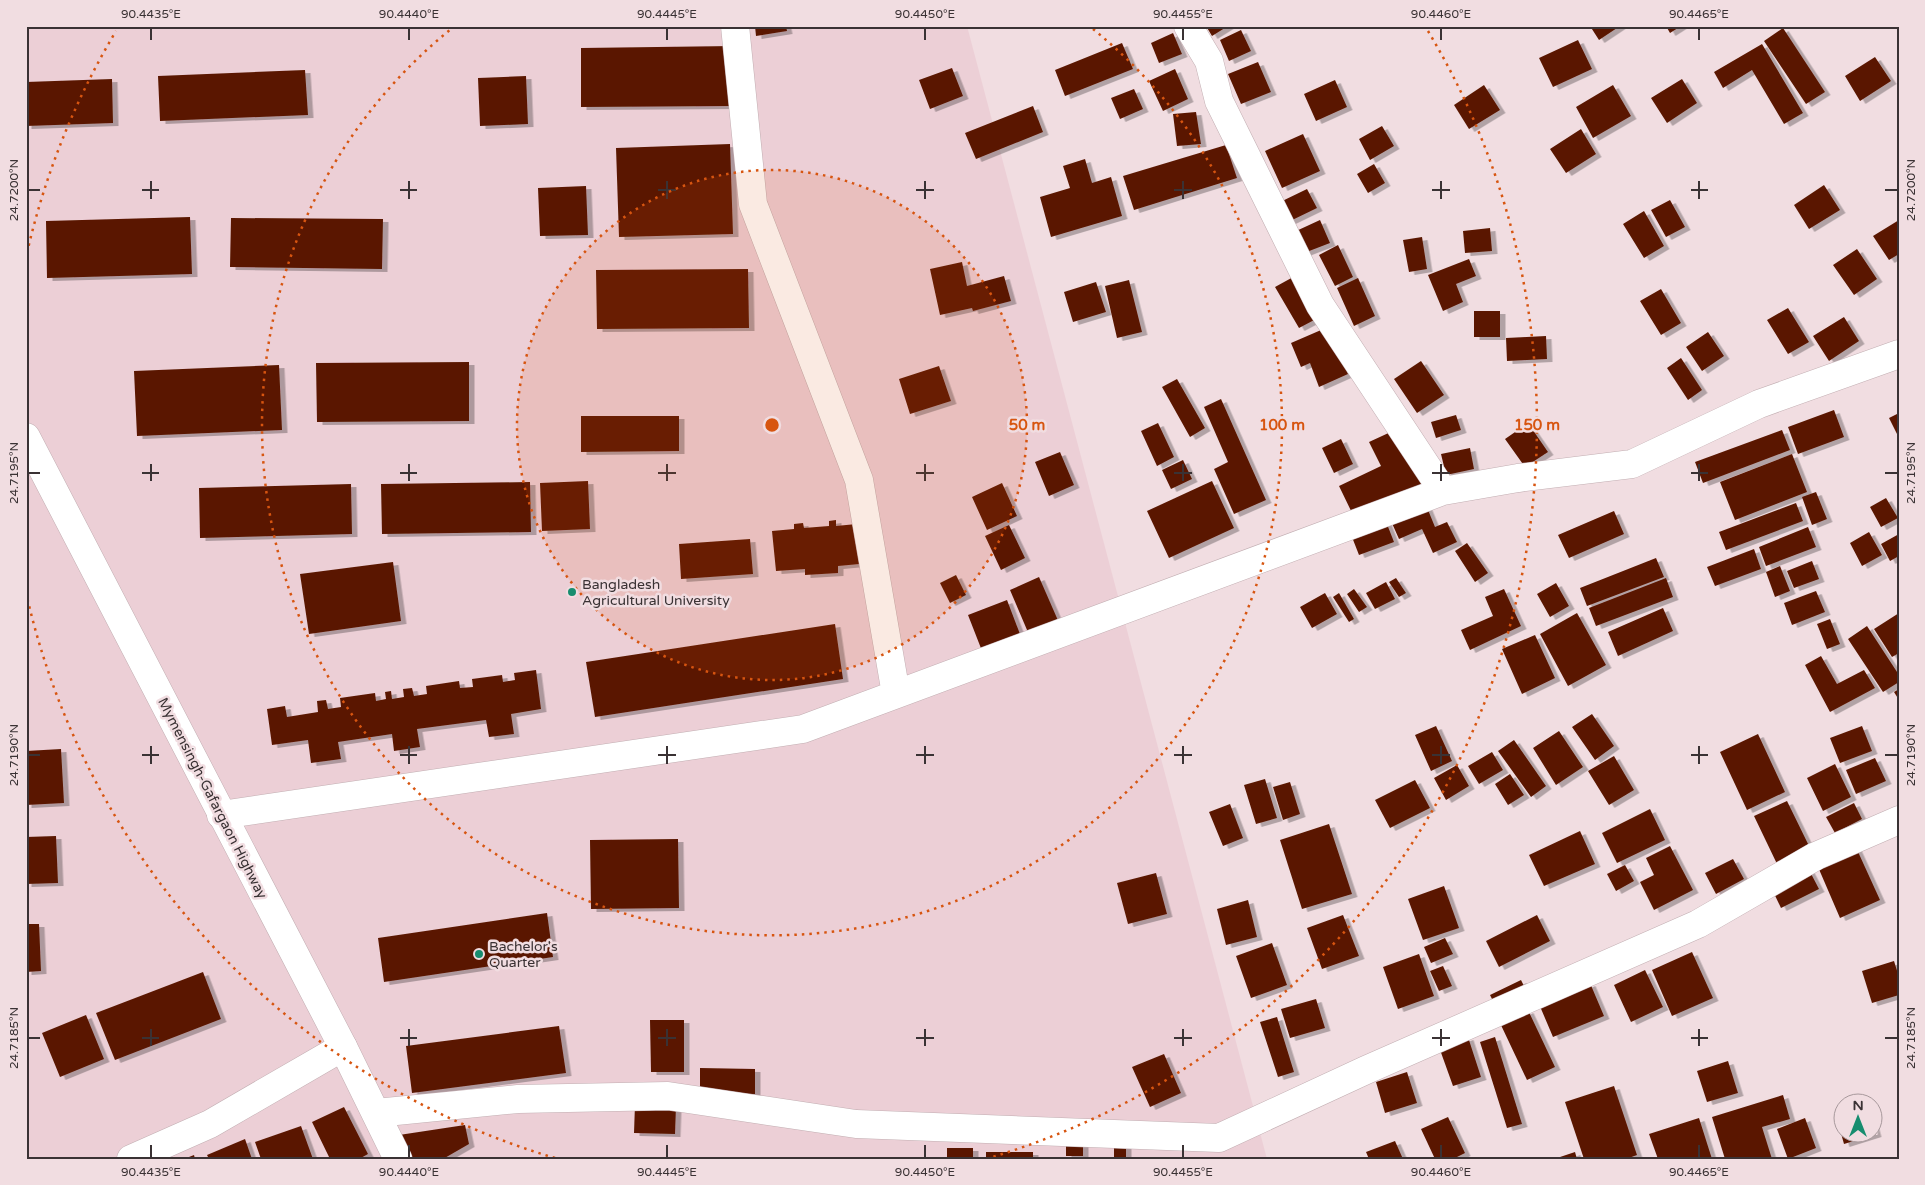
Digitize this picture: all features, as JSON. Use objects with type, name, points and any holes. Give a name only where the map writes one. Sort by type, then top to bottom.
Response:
[{"type":"street","points":[[735,26],[752,204],[859,480],[896,694]]},
{"type":"street","points":[[1188,26],[1209,61],[1219,101],[1320,305],[1443,491]]},
{"type":"street","points":[[221,815],[803,729],[1443,491],[1518,478],[1632,464],[1759,404],[1899,354]]},
{"type":"street","name":"Mymensingh-Gafargaon Highway","points":[[26,437],[343,1047],[398,1159]]},
{"type":"street","points":[[376,1114],[518,1099],[668,1096],[856,1124],[1219,1138],[1366,1070],[1698,924],[1816,856],[1899,820]]},
{"type":"street","points":[[131,1159],[210,1124],[343,1047]]},
{"type":"shaded area","name":"Bangladesh Agricultural University","points":[[26,26],[967,26],[1267,1159],[26,1159]]},
{"type":"building","points":[[755,26],[786,26],[787,31],[756,36]]},
{"type":"building","points":[[1206,26],[1228,26],[1212,36]]},
{"type":"building","points":[[1590,26],[1620,26],[1599,40]]},
{"type":"building","points":[[1666,26],[1681,26],[1670,33]]},
{"type":"building","points":[[1783,28],[1825,92],[1806,104],[1764,41]]},
{"type":"building","points":[[1241,30],[1251,51],[1229,61],[1220,40]]},
{"type":"building","points":[[1173,33],[1182,54],[1159,63],[1151,43]]},
{"type":"building","points":[[1578,40],[1592,69],[1553,87],[1539,58]]},
{"type":"building","points":[[1122,43],[1133,69],[1065,96],[1055,70]]},
{"type":"building","points":[[1762,44],[1803,113],[1784,124],[1752,70],[1723,88],[1714,72]]},
{"type":"building","points":[[733,46],[733,106],[581,107],[581,48]]},
{"type":"building","points":[[1875,57],[1891,81],[1860,101],[1845,76]]},
{"type":"building","points":[[1258,62],[1271,92],[1241,104],[1228,74]]},
{"type":"building","points":[[952,68],[963,96],[930,109],[919,80]]},
{"type":"building","points":[[1175,69],[1188,99],[1163,111],[1149,81]]},
{"type":"building","points":[[305,70],[308,115],[160,121],[158,76]]},
{"type":"building","points":[[526,76],[528,124],[480,126],[478,78]]},
{"type":"building","points":[[112,79],[113,123],[26,126],[26,82]]},
{"type":"building","points":[[1682,79],[1697,103],[1667,123],[1651,98]]},
{"type":"building","points":[[1335,80],[1347,107],[1316,121],[1304,94]]},
{"type":"building","points":[[1484,85],[1500,110],[1469,129],[1454,105]]},
{"type":"building","points":[[1613,85],[1631,116],[1593,138],[1576,107]]},
{"type":"building","points":[[1134,89],[1143,109],[1120,119],[1111,98]]},
{"type":"building","points":[[1033,106],[1043,132],[976,159],[965,133]]},
{"type":"building","points":[[1196,112],[1201,144],[1177,146],[1173,114]]},
{"type":"building","points":[[1382,126],[1394,146],[1370,160],[1359,139]]},
{"type":"building","points":[[1581,129],[1596,154],[1566,173],[1550,149]]},
{"type":"building","points":[[1303,134],[1320,171],[1282,188],[1265,151]]},
{"type":"building","points":[[730,144],[733,234],[619,237],[616,148]]},
{"type":"building","points":[[1226,145],[1237,178],[1134,210],[1123,176]]},
{"type":"building","points":[[1085,159],[1092,183],[1111,177],[1122,216],[1051,237],[1040,197],[1070,188],[1063,166]]},
{"type":"building","points":[[1374,164],[1385,183],[1368,193],[1357,174]]},
{"type":"building","points":[[1824,185],[1840,210],[1809,229],[1794,205]]},
{"type":"building","points":[[586,186],[588,235],[540,236],[538,188]]},
{"type":"building","points":[[1307,189],[1317,208],[1284,224],[1274,205]]},
{"type":"building","points":[[1670,200],[1685,227],[1666,237],[1651,210]]},
{"type":"building","points":[[1644,211],[1664,246],[1644,258],[1623,224]]},
{"type":"building","points":[[190,217],[192,274],[47,278],[46,221]]},
{"type":"building","points":[[231,218],[383,219],[382,269],[230,267]]},
{"type":"building","points":[[1320,220],[1330,243],[1304,253],[1294,232]]},
{"type":"building","points":[[1899,220],[1899,254],[1889,260],[1873,236]]},
{"type":"building","points":[[1490,228],[1492,251],[1465,253],[1463,231]]},
{"type":"building","points":[[1422,237],[1427,269],[1409,272],[1403,240]]},
{"type":"building","points":[[1338,245],[1353,277],[1335,286],[1319,255]]},
{"type":"building","points":[[1857,249],[1877,279],[1854,295],[1833,265]]},
{"type":"building","points":[[1469,259],[1476,276],[1456,284],[1463,302],[1443,311],[1428,275]]},
{"type":"building","points":[[962,262],[967,286],[1004,276],[1011,301],[973,311],[972,308],[940,315],[930,269]]},
{"type":"building","points":[[748,269],[749,328],[597,329],[596,270]]},
{"type":"building","points":[[1295,276],[1318,318],[1299,328],[1275,287]]},
{"type":"building","points":[[1358,278],[1375,316],[1354,326],[1337,288]]},
{"type":"building","points":[[1129,280],[1142,332],[1117,338],[1105,286]]},
{"type":"building","points":[[1096,282],[1106,312],[1073,322],[1064,292]]},
{"type":"building","points":[[1661,289],[1681,323],[1661,335],[1640,301]]},
{"type":"building","points":[[1788,308],[1809,342],[1788,354],[1767,320]]},
{"type":"building","points":[[1474,311],[1500,311],[1500,337],[1474,337]]},
{"type":"building","points":[[1844,317],[1859,341],[1829,361],[1813,336]]},
{"type":"building","points":[[1328,327],[1348,374],[1319,387],[1310,363],[1301,367],[1291,343]]},
{"type":"building","points":[[1708,332],[1724,356],[1702,371],[1686,347]]},
{"type":"building","points":[[1546,336],[1547,359],[1507,361],[1506,338]]},
{"type":"building","points":[[1681,358],[1702,390],[1688,400],[1667,368]]},
{"type":"building","points":[[1421,361],[1444,395],[1417,413],[1394,379]]},
{"type":"building","points":[[469,362],[469,421],[317,422],[316,363]]},
{"type":"building","points":[[279,365],[282,430],[137,436],[134,371]]},
{"type":"building","points":[[939,366],[951,401],[910,414],[899,379]]},
{"type":"building","points":[[1177,379],[1205,428],[1190,437],[1162,387]]},
{"type":"building","points":[[1221,399],[1266,500],[1234,514],[1214,469],[1228,462],[1204,407]]},
{"type":"building","points":[[1834,410],[1844,437],[1798,454],[1788,427]]},
{"type":"building","points":[[1899,413],[1899,438],[1889,418]]},
{"type":"building","points":[[1456,415],[1461,430],[1436,438],[1431,422]]},
{"type":"building","points":[[581,416],[679,416],[679,451],[581,452]]},
{"type":"building","points":[[1158,423],[1174,457],[1157,466],[1141,431]]},
{"type":"building","points":[[1528,423],[1548,452],[1525,467],[1505,439]]},
{"type":"building","points":[[1395,430],[1423,487],[1355,519],[1339,486],[1381,466],[1369,442]]},
{"type":"building","points":[[1782,430],[1790,450],[1703,483],[1695,462]]},
{"type":"building","points":[[1341,439],[1353,464],[1334,473],[1322,448]]},
{"type":"building","points":[[1470,448],[1474,469],[1446,475],[1441,454]]},
{"type":"building","points":[[1060,452],[1074,485],[1049,496],[1035,462]]},
{"type":"building","points":[[1792,454],[1807,492],[1735,520],[1720,482]]},
{"type":"building","points":[[1183,460],[1192,479],[1171,489],[1162,470]]},
{"type":"building","points":[[588,481],[590,529],[542,531],[540,483]]},
{"type":"building","points":[[1212,481],[1234,528],[1169,558],[1147,511]]},
{"type":"building","points":[[530,482],[531,532],[382,534],[381,484]]},
{"type":"building","points":[[1002,483],[1017,516],[987,530],[972,497]]},
{"type":"building","points":[[351,484],[352,534],[200,538],[199,488]]},
{"type":"building","points":[[1816,492],[1827,519],[1812,525],[1802,497]]},
{"type":"building","points":[[1886,498],[1898,518],[1881,527],[1870,507]]},
{"type":"building","points":[[1796,503],[1803,521],[1726,550],[1719,532]]},
{"type":"building","points":[[1426,505],[1435,527],[1447,522],[1457,542],[1433,553],[1422,529],[1399,539],[1391,521]]},
{"type":"building","points":[[1614,511],[1624,534],[1569,558],[1558,535]]},
{"type":"building","points":[[1385,519],[1394,542],[1359,555],[1350,532]]},
{"type":"building","points":[[836,520],[836,526],[867,523],[870,563],[838,566],[838,573],[805,575],[805,569],[776,571],[772,531],[794,529],[794,524],[803,523],[804,528],[829,526],[829,521]]},
{"type":"building","points":[[1009,525],[1025,558],[1001,570],[985,536]]},
{"type":"building","points":[[1808,527],[1816,547],[1766,566],[1759,547]]},
{"type":"building","points":[[1869,532],[1882,555],[1862,566],[1850,543]]},
{"type":"building","points":[[1899,534],[1899,556],[1890,561],[1881,544]]},
{"type":"building","points":[[750,539],[753,574],[681,579],[679,544]]},
{"type":"building","points":[[1467,543],[1488,573],[1475,582],[1455,551]]},
{"type":"building","points":[[1754,549],[1761,569],[1715,586],[1707,567]]},
{"type":"building","points":[[1656,558],[1664,577],[1587,606],[1580,588]]},
{"type":"building","points":[[1812,561],[1819,579],[1794,588],[1787,571]]},
{"type":"building","points":[[393,562],[401,621],[309,634],[300,574]]},
{"type":"building","points":[[1780,566],[1790,591],[1775,597],[1766,572]]},
{"type":"building","points":[[956,575],[966,595],[950,603],[940,583]]},
{"type":"building","points":[[1039,577],[1060,625],[1030,637],[1010,590]]},
{"type":"building","points":[[1396,578],[1406,593],[1399,597],[1389,582]]},
{"type":"building","points":[[1666,578],[1673,597],[1596,626],[1589,608]]},
{"type":"building","points":[[1386,582],[1395,599],[1375,609],[1366,593]]},
{"type":"building","points":[[1556,583],[1569,606],[1550,617],[1537,594]]},
{"type":"building","points":[[1354,589],[1367,607],[1359,612],[1347,594]]},
{"type":"building","points":[[1504,589],[1521,626],[1470,650],[1461,630],[1493,616],[1485,597]]},
{"type":"building","points":[[1816,591],[1825,612],[1792,625],[1784,603]]},
{"type":"building","points":[[1325,593],[1337,614],[1312,628],[1300,607]]},
{"type":"building","points":[[1339,593],[1354,619],[1349,622],[1333,597]]},
{"type":"building","points":[[1007,600],[1023,642],[984,656],[968,615]]},
{"type":"building","points":[[1663,608],[1673,631],[1618,656],[1608,632]]},
{"type":"building","points":[[1577,613],[1606,665],[1568,686],[1540,634]]},
{"type":"building","points":[[1899,613],[1899,653],[1892,657],[1874,629]]},
{"type":"building","points":[[1830,619],[1840,644],[1827,649],[1817,624]]},
{"type":"building","points":[[835,624],[843,679],[595,717],[586,662]]},
{"type":"building","points":[[1867,626],[1899,675],[1899,682],[1883,692],[1848,639]]},
{"type":"building","points":[[1535,635],[1555,678],[1522,694],[1502,649]]},
{"type":"building","points":[[1821,656],[1837,684],[1864,670],[1875,688],[1830,712],[1805,665]]},
{"type":"building","points":[[536,670],[541,709],[511,714],[514,734],[489,737],[486,720],[417,729],[420,747],[394,751],[392,734],[338,742],[341,759],[311,763],[308,740],[272,745],[267,709],[285,706],[287,717],[318,712],[317,701],[326,700],[328,709],[341,707],[340,698],[375,693],[376,701],[386,699],[385,692],[391,691],[392,699],[404,697],[403,689],[412,688],[414,696],[427,694],[426,686],[459,681],[460,688],[473,687],[472,679],[502,675],[503,682],[515,680],[514,673]]},
{"type":"building","points":[[1899,689],[1899,700],[1894,692]]},
{"type":"building","points":[[1592,714],[1614,746],[1595,760],[1572,727]]},
{"type":"building","points":[[1436,726],[1452,761],[1431,771],[1415,735]]},
{"type":"building","points":[[1862,726],[1872,751],[1840,763],[1830,738]]},
{"type":"building","points":[[1559,731],[1583,767],[1556,785],[1533,748]]},
{"type":"building","points":[[1758,734],[1785,792],[1747,810],[1720,752]]},
{"type":"building","points":[[1514,740],[1546,786],[1531,797],[1498,751]]},
{"type":"building","points":[[61,749],[64,803],[26,805],[26,751]]},
{"type":"building","points":[[1492,752],[1503,770],[1479,784],[1468,766]]},
{"type":"building","points":[[1614,756],[1634,790],[1609,805],[1588,771]]},
{"type":"building","points":[[1875,758],[1886,781],[1856,794],[1846,770]]},
{"type":"building","points":[[1835,764],[1851,797],[1823,811],[1807,778]]},
{"type":"building","points":[[1457,765],[1469,786],[1446,800],[1434,778]]},
{"type":"building","points":[[1510,774],[1524,795],[1508,805],[1495,784]]},
{"type":"building","points":[[1265,779],[1277,818],[1256,824],[1244,785]]},
{"type":"building","points":[[1415,780],[1430,808],[1390,828],[1375,800]]},
{"type":"building","points":[[1290,782],[1300,814],[1283,820],[1273,787]]},
{"type":"building","points":[[1787,801],[1811,850],[1778,866],[1754,816]]},
{"type":"building","points":[[1854,803],[1862,819],[1835,833],[1826,817]]},
{"type":"building","points":[[1230,804],[1243,838],[1223,846],[1209,812]]},
{"type":"building","points":[[1650,809],[1665,840],[1617,863],[1602,833]]},
{"type":"building","points":[[1329,824],[1352,894],[1302,909],[1280,840]]},
{"type":"building","points":[[1580,831],[1595,864],[1544,886],[1529,855]]},
{"type":"building","points":[[56,836],[58,883],[26,884],[26,837]]},
{"type":"building","points":[[678,839],[679,908],[591,909],[590,840]]},
{"type":"building","points":[[1854,843],[1880,900],[1840,918],[1815,860]]},
{"type":"building","points":[[1670,846],[1693,890],[1654,910],[1640,882],[1654,875],[1646,858]]},
{"type":"building","points":[[1733,859],[1744,879],[1716,894],[1705,873]]},
{"type":"building","points":[[1625,865],[1634,881],[1616,891],[1607,874]]},
{"type":"building","points":[[1807,866],[1819,889],[1781,908],[1770,885]]},
{"type":"building","points":[[1156,873],[1167,914],[1128,924],[1117,883]]},
{"type":"building","points":[[1444,886],[1459,928],[1423,940],[1408,899]]},
{"type":"building","points":[[1248,900],[1257,937],[1226,945],[1217,909]]},
{"type":"building","points":[[547,913],[553,957],[384,982],[378,938]]},
{"type":"building","points":[[1343,915],[1359,956],[1322,969],[1307,928]]},
{"type":"building","points":[[1537,915],[1550,941],[1499,967],[1486,941]]},
{"type":"building","points":[[26,924],[39,924],[41,971],[26,972]]},
{"type":"building","points":[[1445,938],[1453,954],[1431,963],[1424,947]]},
{"type":"building","points":[[1272,943],[1287,985],[1251,998],[1236,956]]},
{"type":"building","points":[[1692,952],[1713,998],[1672,1016],[1652,970]]},
{"type":"building","points":[[1419,954],[1434,996],[1398,1009],[1383,967]]},
{"type":"building","points":[[1894,961],[1899,977],[1899,995],[1872,1003],[1862,971]]},
{"type":"building","points":[[1443,966],[1452,986],[1439,991],[1430,971]]},
{"type":"building","points":[[1645,970],[1663,1007],[1631,1022],[1614,985]]},
{"type":"building","points":[[203,972],[221,1019],[115,1060],[96,1013]]},
{"type":"building","points":[[1521,980],[1530,998],[1499,1013],[1490,995]]},
{"type":"building","points":[[1590,983],[1604,1016],[1553,1037],[1539,1004]]},
{"type":"building","points":[[1316,999],[1325,1028],[1290,1038],[1281,1009]]},
{"type":"building","points":[[1528,1010],[1555,1067],[1527,1080],[1500,1023]]},
{"type":"building","points":[[86,1015],[104,1059],[60,1077],[42,1033]]},
{"type":"building","points":[[1277,1017],[1294,1072],[1278,1077],[1260,1022]]},
{"type":"building","points":[[650,1020],[684,1020],[684,1072],[651,1072]]},
{"type":"building","points":[[559,1026],[566,1073],[412,1093],[406,1046]]},
{"type":"building","points":[[1468,1037],[1481,1077],[1453,1086],[1439,1047]]},
{"type":"building","points":[[1495,1037],[1522,1124],[1507,1128],[1480,1042]]},
{"type":"building","points":[[1164,1054],[1181,1093],[1150,1107],[1132,1067]]},
{"type":"building","points":[[1728,1061],[1738,1093],[1707,1102],[1697,1071]]},
{"type":"building","points":[[700,1068],[755,1069],[755,1094],[700,1093]]},
{"type":"building","points":[[1407,1072],[1417,1103],[1385,1113],[1376,1082]]},
{"type":"building","points":[[1614,1086],[1637,1155],[1626,1159],[1584,1159],[1565,1102]]},
{"type":"building","points":[[1783,1095],[1790,1119],[1762,1127],[1772,1159],[1725,1159],[1712,1117]]},
{"type":"building","points":[[635,1104],[676,1106],[675,1134],[634,1133]]},
{"type":"building","points":[[344,1107],[368,1154],[359,1159],[330,1159],[312,1122]]},
{"type":"building","points":[[1448,1117],[1465,1153],[1453,1159],[1435,1159],[1421,1129]]},
{"type":"building","points":[[1699,1118],[1712,1159],[1658,1159],[1649,1134]]},
{"type":"building","points":[[1805,1118],[1816,1148],[1788,1159],[1777,1129]]},
{"type":"building","points":[[465,1125],[469,1144],[443,1159],[411,1159],[399,1135]]},
{"type":"building","points":[[301,1126],[313,1159],[261,1159],[255,1142]]},
{"type":"building","points":[[1066,1135],[1083,1135],[1083,1156],[1066,1156]]},
{"type":"building","points":[[1114,1137],[1126,1137],[1126,1158],[1114,1158]]},
{"type":"building","points":[[245,1139],[252,1159],[209,1159],[207,1155]]},
{"type":"building","points":[[1395,1141],[1403,1159],[1369,1159],[1366,1152]]},
{"type":"building","points":[[947,1148],[973,1148],[973,1159],[947,1159]]},
{"type":"building","points":[[986,1152],[1033,1152],[1033,1159],[986,1159]]},
{"type":"building","points":[[1575,1152],[1577,1159],[1557,1159],[1557,1158]]},
{"type":"building","points":[[194,1155],[195,1159],[184,1159]]},
{"type":"place","name":"Bangladesh Agricultural University","points":[[572,592]]},
{"type":"place","name":"Bachelor's Quarter","points":[[479,954]]}]
